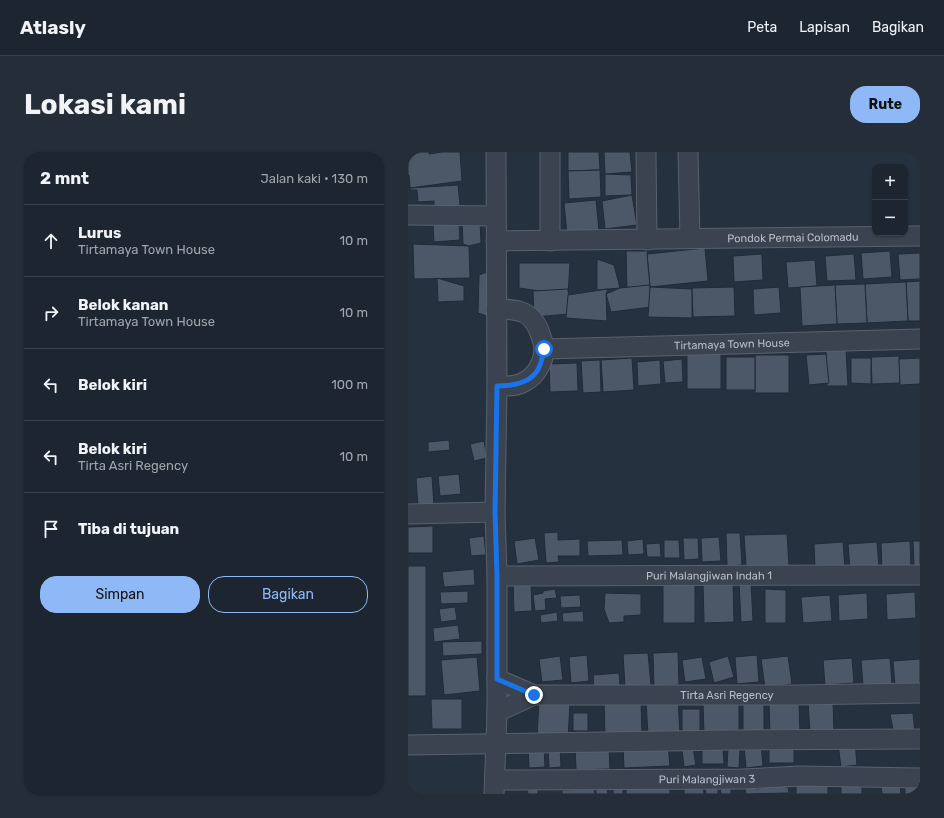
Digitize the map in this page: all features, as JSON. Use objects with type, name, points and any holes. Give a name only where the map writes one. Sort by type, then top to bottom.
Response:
[{"type":"street","points":[[494,787],[497,712],[497,576],[495,512],[497,386],[495,216],[496,152]]},
{"type":"street","points":[[550,152],[550,241]]},
{"type":"street","points":[[646,152],[647,240]]},
{"type":"street","points":[[688,152],[690,238]]},
{"type":"street","points":[[408,215],[495,216]]},
{"type":"street","name":"Pondok Permai Colomadu","points":[[496,241],[920,236]]},
{"type":"street","points":[[496,309],[519,311],[533,319],[540,334],[544,349],[540,366],[533,376],[524,382],[511,386],[497,386]]},
{"type":"street","name":"Tirtamaya Town House","points":[[544,349],[920,339]]},
{"type":"street","points":[[408,514],[495,512]]},
{"type":"street","name":"Puri Malangjiwan Indah 1","points":[[497,576],[920,575]]},
{"type":"street","name":"Tirta Asri Regency","points":[[497,679],[534,695],[796,695],[920,693]]},
{"type":"street","name":"Tirta Asri Regency","points":[[497,712],[534,695]]},
{"type":"street","points":[[408,745],[920,739]]},
{"type":"street","name":"Puri Malangjiwan 3","points":[[494,787],[800,776],[920,778]]},
{"type":"building","points":[[408,152],[429,152],[429,154],[460,152],[462,181],[410,188],[408,175]]},
{"type":"building","points":[[568,152],[599,152],[600,170],[568,171]]},
{"type":"building","points":[[604,152],[630,152],[632,172],[605,174]]},
{"type":"building","points":[[600,170],[601,197],[569,199],[568,171]]},
{"type":"building","points":[[605,174],[631,175],[632,195],[605,196]]},
{"type":"building","points":[[458,185],[460,205],[434,210],[434,201],[418,202],[417,190],[410,190],[410,188]]},
{"type":"building","points":[[632,195],[637,225],[605,229],[602,201]]},
{"type":"building","points":[[596,200],[599,231],[567,234],[564,203]]},
{"type":"building","points":[[462,220],[480,220],[481,243],[469,246],[463,244]]},
{"type":"building","points":[[459,223],[460,240],[434,242],[433,224]]},
{"type":"building","points":[[413,244],[469,246],[470,278],[414,279]]},
{"type":"building","points":[[705,248],[708,281],[650,287],[647,254]]},
{"type":"building","points":[[626,251],[648,251],[650,287],[627,289]]},
{"type":"building","points":[[890,251],[892,277],[863,279],[861,253]]},
{"type":"building","points":[[920,253],[920,279],[900,280],[898,254]]},
{"type":"building","points":[[762,254],[763,280],[734,282],[733,256]]},
{"type":"building","points":[[854,254],[856,280],[827,281],[825,256]]},
{"type":"building","points":[[597,259],[614,265],[620,288],[597,290]]},
{"type":"building","points":[[815,260],[817,286],[788,288],[786,262]]},
{"type":"building","points":[[519,263],[570,263],[568,295],[519,288]]},
{"type":"building","points":[[490,271],[490,317],[478,313],[479,275]]},
{"type":"building","points":[[437,278],[464,286],[464,301],[438,302]]},
{"type":"building","points":[[920,281],[920,321],[908,321],[906,282]]},
{"type":"building","points":[[906,282],[908,321],[867,323],[865,284]]},
{"type":"building","points":[[865,284],[867,323],[837,324],[835,285]]},
{"type":"building","points":[[649,285],[651,307],[611,312],[606,294],[620,288]]},
{"type":"building","points":[[835,285],[837,324],[802,326],[800,287]]},
{"type":"building","points":[[650,287],[692,289],[692,318],[648,317]]},
{"type":"building","points":[[734,287],[735,316],[693,317],[692,288]]},
{"type":"building","points":[[779,287],[781,313],[754,315],[753,289]]},
{"type":"building","points":[[568,289],[570,314],[534,317],[533,291]]},
{"type":"building","points":[[608,289],[606,294],[607,321],[566,318],[568,295]]},
{"type":"building","points":[[826,350],[846,350],[848,386],[827,386]]},
{"type":"building","points":[[687,354],[721,354],[721,389],[687,389]]},
{"type":"building","points":[[826,354],[829,383],[809,385],[806,355]]},
{"type":"building","points":[[755,355],[789,355],[789,393],[755,393]]},
{"type":"building","points":[[899,356],[900,383],[872,384],[871,357]]},
{"type":"building","points":[[726,357],[755,357],[755,390],[726,390]]},
{"type":"building","points":[[632,358],[634,390],[603,392],[601,360]]},
{"type":"building","points":[[851,358],[871,358],[871,384],[851,383]]},
{"type":"building","points":[[920,358],[920,384],[900,385],[899,359]]},
{"type":"building","points":[[682,359],[683,382],[665,383],[663,361]]},
{"type":"building","points":[[600,360],[601,392],[583,393],[581,361]]},
{"type":"building","points":[[660,360],[661,384],[638,386],[637,362]]},
{"type":"building","points":[[577,363],[578,391],[550,392],[549,364]]},
{"type":"building","points":[[449,440],[450,450],[428,452],[428,442]]},
{"type":"building","points":[[484,441],[487,458],[474,461],[470,444]]},
{"type":"building","points":[[459,474],[461,494],[440,496],[438,476]]},
{"type":"building","points":[[432,476],[434,506],[418,506],[416,478]]},
{"type":"building","points":[[433,526],[433,553],[408,553],[408,527]]},
{"type":"building","points":[[558,532],[558,540],[580,539],[580,556],[558,556],[559,562],[546,563],[544,533]]},
{"type":"building","points":[[726,533],[740,533],[742,565],[727,566]]},
{"type":"building","points":[[787,534],[789,566],[746,566],[744,535]]},
{"type":"building","points":[[484,536],[486,555],[471,556],[469,538]]},
{"type":"building","points":[[719,537],[721,561],[702,562],[701,538]]},
{"type":"building","points":[[535,538],[539,560],[517,564],[514,541]]},
{"type":"building","points":[[683,538],[698,538],[699,559],[684,560]]},
{"type":"building","points":[[643,539],[644,554],[628,555],[627,541]]},
{"type":"building","points":[[622,540],[623,555],[588,556],[587,541]]},
{"type":"building","points":[[664,540],[679,540],[680,558],[664,558]]},
{"type":"building","points":[[910,541],[911,567],[882,569],[881,543]]},
{"type":"building","points":[[913,541],[920,541],[920,567],[914,567]]},
{"type":"building","points":[[843,542],[845,568],[815,569],[814,544]]},
{"type":"building","points":[[877,542],[879,568],[850,569],[848,544]]},
{"type":"building","points":[[660,543],[661,557],[647,557],[646,544]]},
{"type":"building","points":[[408,566],[426,566],[426,696],[408,696]]},
{"type":"building","points":[[474,569],[475,585],[444,587],[442,572]]},
{"type":"building","points":[[531,581],[532,611],[514,612],[513,582]]},
{"type":"building","points":[[733,581],[734,622],[704,623],[703,582]]},
{"type":"building","points":[[751,582],[753,621],[741,622],[739,583]]},
{"type":"building","points":[[663,583],[695,583],[695,623],[663,623]]},
{"type":"building","points":[[555,589],[557,598],[545,599],[546,610],[535,611],[533,595],[543,593],[543,591]]},
{"type":"building","points":[[765,589],[786,590],[786,623],[765,623]]},
{"type":"building","points":[[468,591],[468,603],[441,604],[440,592]]},
{"type":"building","points":[[915,592],[916,618],[887,620],[886,594]]},
{"type":"building","points":[[605,593],[641,594],[641,615],[624,616],[624,622],[609,623],[604,609]]},
{"type":"building","points":[[867,593],[868,619],[839,621],[838,595]]},
{"type":"building","points":[[580,595],[581,607],[561,608],[560,596]]},
{"type":"building","points":[[830,595],[832,621],[803,623],[801,597]]},
{"type":"building","points":[[455,607],[457,620],[441,622],[439,609]]},
{"type":"building","points":[[583,611],[584,622],[563,622],[562,613]]},
{"type":"building","points":[[557,612],[558,621],[541,623],[540,615]]},
{"type":"building","points":[[458,625],[460,639],[434,642],[433,628]]},
{"type":"building","points":[[482,641],[482,654],[443,656],[442,642]]},
{"type":"building","points":[[678,652],[679,685],[654,686],[653,653]]},
{"type":"building","points":[[648,653],[651,685],[625,687],[623,654]]},
{"type":"building","points":[[587,655],[589,681],[571,683],[569,657]]},
{"type":"building","points":[[757,655],[759,682],[737,684],[735,657]]},
{"type":"building","points":[[560,656],[563,680],[542,682],[539,659]]},
{"type":"building","points":[[728,656],[734,677],[714,683],[709,662]]},
{"type":"building","points":[[788,656],[792,684],[765,688],[761,659]]},
{"type":"building","points":[[477,657],[480,691],[444,695],[441,660]]},
{"type":"building","points":[[702,657],[706,679],[685,682],[682,660]]},
{"type":"building","points":[[852,658],[854,683],[825,685],[823,660]]},
{"type":"building","points":[[890,658],[892,684],[863,686],[861,660]]},
{"type":"building","points":[[920,659],[920,685],[895,686],[893,661]]},
{"type":"building","points":[[619,673],[620,686],[594,688],[593,675]]},
{"type":"building","points":[[641,698],[642,735],[605,736],[604,700]]},
{"type":"building","points":[[431,699],[462,699],[462,729],[432,729]]},
{"type":"building","points":[[678,699],[680,734],[648,735],[646,701]]},
{"type":"building","points":[[539,700],[570,702],[568,739],[537,737]]},
{"type":"building","points":[[833,700],[834,733],[810,734],[808,701]]},
{"type":"building","points":[[743,701],[764,701],[764,736],[743,736]]},
{"type":"building","points":[[799,701],[800,734],[770,735],[769,702]]},
{"type":"building","points":[[703,702],[739,702],[739,735],[704,735]]},
{"type":"building","points":[[682,709],[700,709],[700,736],[682,736]]},
{"type":"building","points":[[573,713],[588,713],[588,731],[573,731]]},
{"type":"building","points":[[913,713],[915,733],[894,734],[890,714]]},
{"type":"building","points":[[855,742],[857,765],[841,767],[838,744]]},
{"type":"building","points":[[668,744],[670,766],[624,768],[623,747]]},
{"type":"building","points":[[761,744],[763,766],[746,768],[744,746]]},
{"type":"building","points":[[544,746],[545,767],[529,768],[528,747]]},
{"type":"building","points":[[609,746],[610,769],[576,770],[575,747]]},
{"type":"building","points":[[560,747],[561,767],[549,768],[548,748]]},
{"type":"building","points":[[693,748],[696,765],[684,767],[682,750]]},
{"type":"building","points":[[728,748],[740,749],[739,768],[727,767]]},
{"type":"building","points":[[723,749],[724,764],[702,764],[702,750]]},
{"type":"building","points":[[769,749],[794,749],[794,763],[769,763]]},
{"type":"building","points":[[784,781],[785,787],[788,787],[789,793],[746,794],[744,784],[755,782],[756,789],[778,785]]},
{"type":"building","points":[[670,783],[670,794],[626,794],[626,785]]},
{"type":"building","points":[[796,784],[828,784],[828,794],[796,794]]},
{"type":"building","points":[[881,784],[900,785],[901,794],[882,794]]},
{"type":"building","points":[[905,784],[920,785],[920,794],[905,794]]},
{"type":"building","points":[[841,785],[862,787],[862,794],[841,794]]},
{"type":"building","points":[[703,786],[704,794],[684,794],[684,788]]},
{"type":"building","points":[[731,786],[731,794],[721,794],[720,787]]},
{"type":"building","points":[[718,787],[718,794],[706,794],[705,788]]},
{"type":"building","points":[[607,788],[608,794],[596,794],[596,789]]},
{"type":"building","points":[[538,789],[538,794],[528,794],[527,790]]},
{"type":"building","points":[[594,789],[595,794],[562,794],[562,790]]},
{"type":"building","points":[[613,789],[623,789],[623,794],[613,794]]},
{"type":"route","points":[[534,695],[497,679],[495,471],[497,386],[511,386],[524,382],[533,376],[540,366],[544,349]]}]
